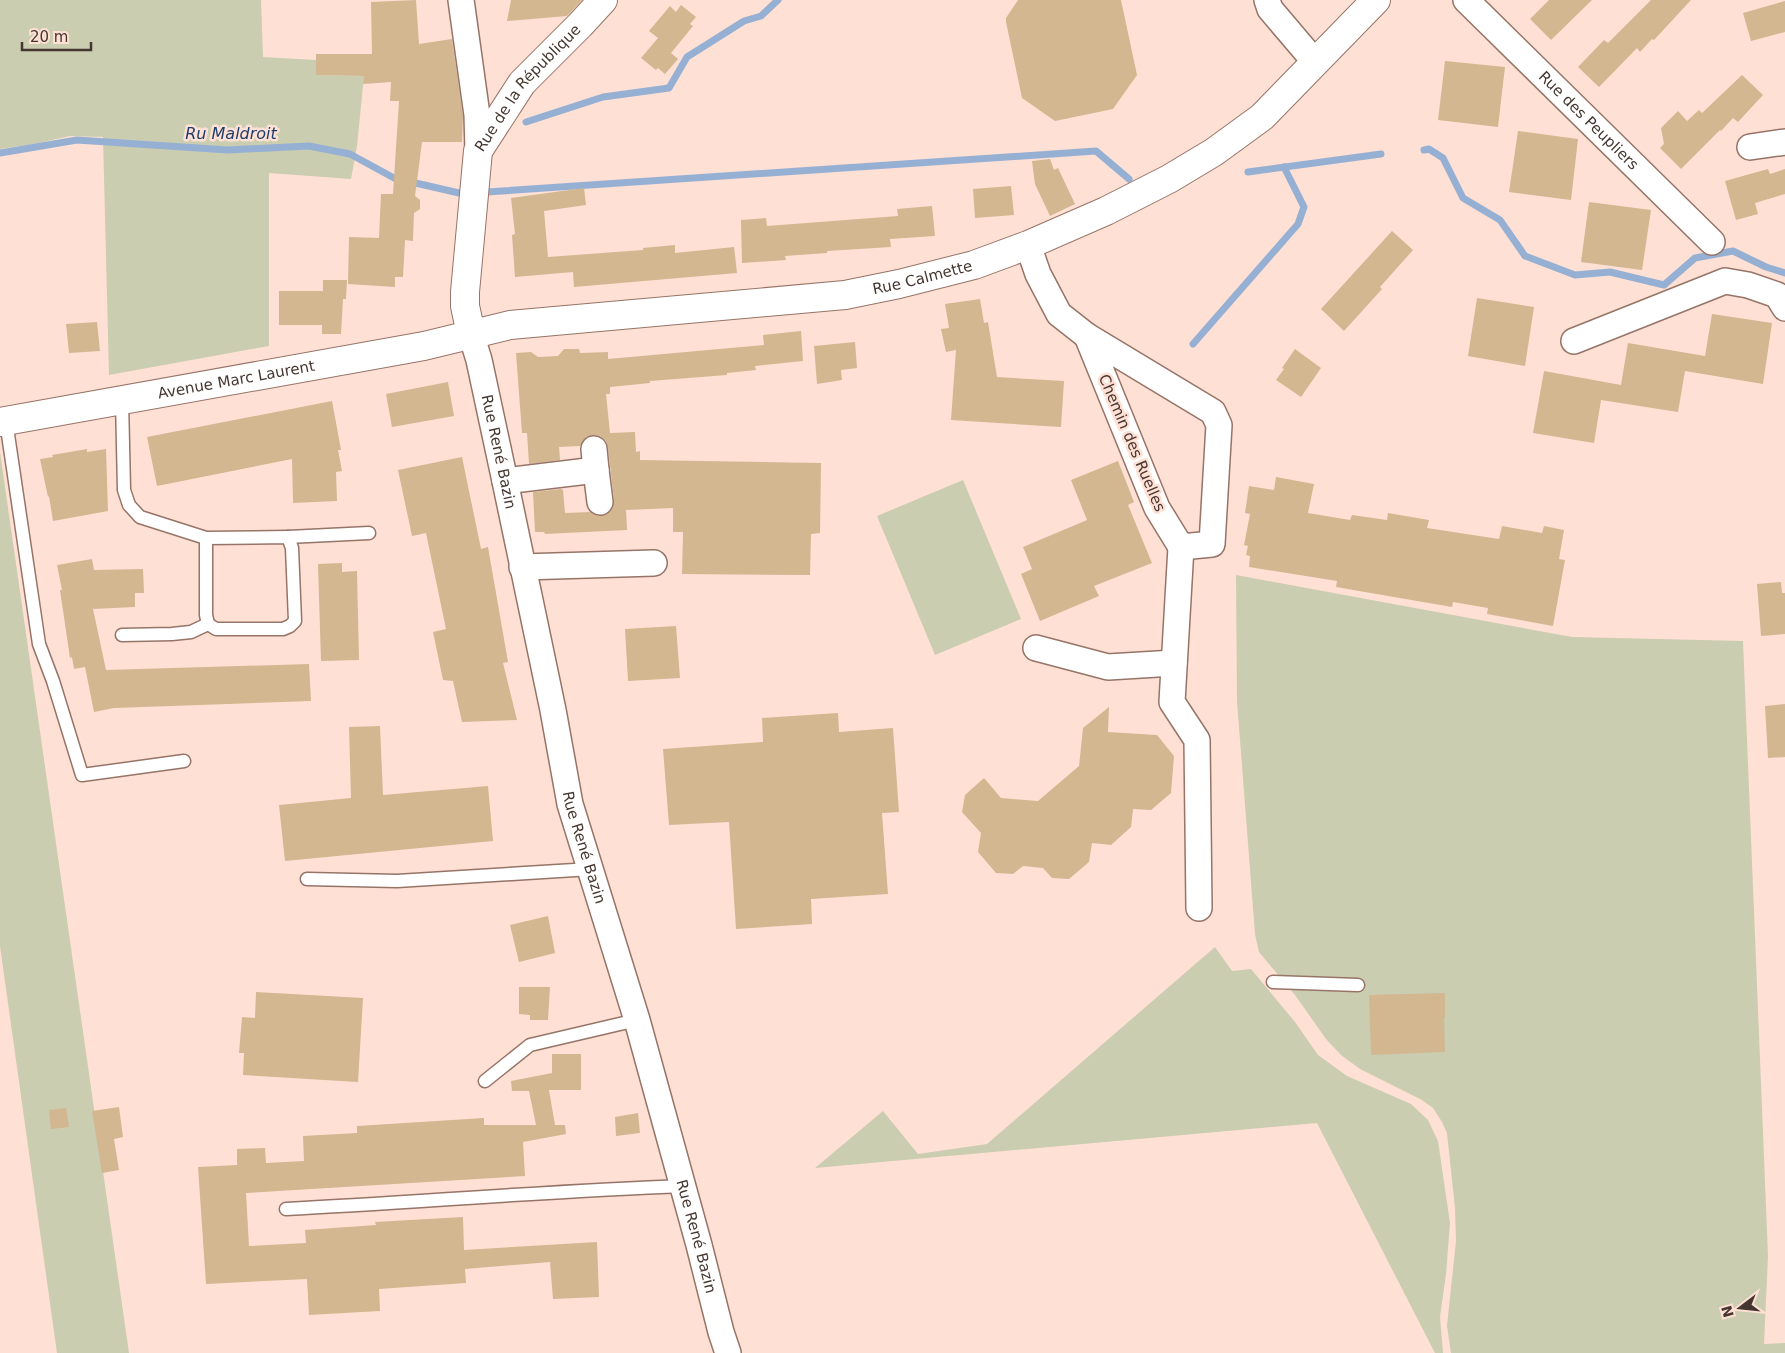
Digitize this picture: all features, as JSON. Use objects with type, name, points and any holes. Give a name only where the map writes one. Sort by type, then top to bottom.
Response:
[{"type":"street","points":[[461,0],[477,115],[478,151]]},
{"type":"street","name":"Rue de la République","points":[[471,334],[465,306],[465,292],[478,151],[522,82],[603,0]]},
{"type":"street","points":[[1267,0],[1270,9],[1315,62]]},
{"type":"street","name":"Rue Calmette","points":[[471,334],[510,325],[845,295],[952,271],[1028,245],[1106,211],[1169,179],[1214,152],[1262,117],[1376,0]]},
{"type":"street","name":"Rue des Peupliers","points":[[1466,0],[1712,242]]},
{"type":"street","points":[[1750,147],[1785,142]]},
{"type":"street","name":"Chemin des Ruelles","points":[[1028,245],[1038,274],[1058,314],[1087,336],[1213,412],[1219,425],[1212,544],[1180,547],[1157,508],[1087,336]]},
{"type":"street","points":[[1574,341],[1725,281],[1748,285],[1777,295],[1785,308]]},
{"type":"street","name":"Avenue Marc Laurent","points":[[3,421],[424,346],[471,334]]},
{"type":"street","name":"Rue René Bazin","points":[[471,334],[479,360],[505,481],[553,710],[570,804],[637,1020],[728,1353]]},
{"type":"street","points":[[505,481],[595,459],[600,502]]},
{"type":"street","points":[[1180,547],[1172,702],[1197,740],[1199,908]]},
{"type":"street","points":[[522,567],[654,563]]},
{"type":"street","points":[[1036,648],[1108,667],[1174,663]]},
{"type":"lane","points":[[122,400],[124,490],[129,505],[140,517],[206,538],[288,537],[368,533]]},
{"type":"lane","points":[[3,421],[39,644],[53,681],[82,775],[184,761]]},
{"type":"lane","points":[[206,538],[206,615],[208,624],[216,629],[282,629],[290,626],[295,621],[292,548],[288,537]]},
{"type":"lane","points":[[122,635],[191,632],[208,624]]},
{"type":"lane","points":[[307,879],[397,881],[591,869]]},
{"type":"lane","points":[[1273,982],[1358,985]]},
{"type":"lane","points":[[485,1081],[530,1045],[637,1020]]},
{"type":"lane","points":[[286,1209],[421,1202],[560,1191],[683,1186]]},
{"type":"green space","points":[[0,0],[261,0],[263,57],[316,60],[316,75],[364,76],[357,146],[351,179],[269,173],[269,346],[109,375],[103,137],[70,136],[0,149]]},
{"type":"green space","points":[[0,452],[129,1353],[57,1353],[0,946]]},
{"type":"green space","points":[[963,480],[1021,619],[935,655],[877,516]]},
{"type":"green space","points":[[1236,575],[1572,637],[1743,641],[1768,1256],[1764,1344],[1785,1343],[1785,1353],[1451,1353],[1447,1326],[1456,1241],[1455,1208],[1447,1133],[1442,1122],[1433,1108],[1422,1100],[1360,1069],[1341,1055],[1326,1039],[1295,995],[1259,952],[1255,934],[1237,701]]},
{"type":"green space","points":[[1215,947],[1232,971],[1251,969],[1295,1022],[1318,1055],[1347,1076],[1411,1104],[1428,1120],[1438,1141],[1450,1223],[1440,1317],[1443,1353],[1435,1353],[1317,1123],[815,1168],[883,1111],[918,1154],[987,1144]]},
{"type":"building","points":[[416,0],[419,44],[452,39],[463,116],[462,142],[422,142],[415,196],[420,200],[420,209],[414,213],[413,241],[405,240],[403,277],[395,277],[395,287],[348,284],[349,237],[379,238],[381,194],[393,194],[399,101],[390,101],[391,82],[363,84],[364,76],[316,75],[316,54],[372,54],[371,2]]},
{"type":"building","points":[[511,0],[582,0],[567,16],[507,21]]},
{"type":"building","points":[[1018,0],[1121,0],[1137,75],[1113,109],[1055,121],[1022,98],[1006,22],[1006,18]]},
{"type":"building","points":[[1549,0],[1592,0],[1551,40],[1530,19]]},
{"type":"building","points":[[1651,0],[1691,0],[1654,40],[1652,39],[1640,52],[1637,48],[1599,87],[1578,67],[1604,40],[1608,43]]},
{"type":"building","points":[[1785,1],[1785,32],[1751,41],[1743,13]]},
{"type":"building","points":[[681,5],[696,17],[690,24],[693,26],[671,53],[678,59],[665,74],[658,68],[656,70],[641,58],[658,38],[649,31],[670,6],[676,12]]},
{"type":"building","points":[[1445,61],[1505,67],[1498,127],[1438,120]]},
{"type":"building","points":[[1742,75],[1763,95],[1738,122],[1733,118],[1681,169],[1660,148],[1664,144],[1661,128],[1678,111],[1687,121],[1699,110],[1702,113]]},
{"type":"building","points":[[1518,131],[1578,139],[1571,200],[1509,192]]},
{"type":"building","points":[[1050,159],[1054,170],[1058,168],[1075,204],[1050,216],[1035,184],[1032,161]]},
{"type":"building","points":[[1768,169],[1770,174],[1785,169],[1785,194],[1755,203],[1758,214],[1736,220],[1725,181]]},
{"type":"building","points":[[1011,186],[1014,215],[975,218],[973,189]]},
{"type":"building","points":[[584,188],[586,205],[544,211],[548,257],[643,250],[643,248],[675,245],[675,253],[734,247],[737,273],[574,287],[573,272],[515,277],[512,235],[515,234],[511,198]]},
{"type":"building","points":[[1589,202],[1651,210],[1642,270],[1581,262]]},
{"type":"building","points":[[932,206],[935,236],[890,239],[891,247],[827,251],[827,253],[785,256],[786,260],[742,263],[741,220],[766,218],[767,226],[898,216],[897,209]]},
{"type":"building","points":[[1392,231],[1413,250],[1380,287],[1382,289],[1344,331],[1321,309]]},
{"type":"building","points":[[323,280],[347,280],[346,299],[343,299],[341,334],[322,334],[322,325],[279,325],[279,291],[323,291]]},
{"type":"building","points":[[1477,298],[1534,307],[1525,366],[1468,356]]},
{"type":"building","points":[[980,299],[984,323],[988,322],[997,377],[1064,381],[1061,427],[951,420],[956,350],[946,352],[941,329],[949,328],[945,304]]},
{"type":"building","points":[[1712,314],[1772,323],[1763,384],[1685,371],[1678,412],[1601,400],[1594,443],[1533,433],[1544,371],[1621,385],[1628,343],[1705,356]]},
{"type":"building","points":[[97,322],[100,351],[69,353],[66,324]]},
{"type":"building","points":[[801,331],[803,361],[755,366],[756,370],[727,373],[727,375],[650,381],[650,383],[610,387],[610,394],[606,394],[610,433],[635,432],[636,452],[640,451],[640,460],[821,463],[820,533],[811,534],[810,575],[682,574],[683,532],[673,532],[673,508],[626,510],[627,530],[545,534],[544,532],[535,532],[533,492],[563,490],[565,513],[590,512],[601,516],[611,511],[614,500],[608,448],[606,441],[600,436],[586,437],[580,446],[559,447],[560,460],[529,464],[527,433],[522,433],[516,353],[531,352],[538,357],[558,356],[564,349],[579,349],[580,353],[608,352],[608,359],[764,345],[763,335]]},
{"type":"building","points":[[855,342],[857,368],[841,370],[842,380],[817,384],[814,346]]},
{"type":"building","points":[[1295,349],[1321,368],[1301,397],[1276,380]]},
{"type":"building","points":[[448,382],[454,416],[392,427],[386,394]]},
{"type":"building","points":[[332,401],[341,450],[338,450],[342,471],[336,472],[337,501],[293,503],[292,459],[157,486],[147,437]]},
{"type":"building","points":[[87,449],[87,452],[106,449],[108,511],[53,521],[40,459]]},
{"type":"building","points":[[462,457],[481,549],[488,547],[508,662],[503,663],[517,720],[462,722],[453,681],[443,680],[433,632],[446,629],[426,533],[412,536],[398,470]]},
{"type":"building","points":[[1118,461],[1134,502],[1128,505],[1152,563],[1094,586],[1099,596],[1040,621],[1021,574],[1032,569],[1023,547],[1087,520],[1071,480]]},
{"type":"building","points":[[1276,477],[1314,484],[1308,513],[1350,520],[1352,515],[1387,520],[1388,513],[1429,520],[1427,528],[1499,539],[1502,526],[1542,533],[1544,526],[1564,530],[1559,559],[1565,560],[1553,626],[1487,614],[1488,608],[1453,602],[1452,607],[1336,587],[1337,581],[1249,567],[1250,556],[1246,555],[1248,546],[1244,545],[1250,514],[1245,513],[1249,486],[1274,490]]},
{"type":"building","points":[[92,559],[94,570],[143,569],[144,593],[135,593],[135,607],[93,609],[106,670],[309,664],[311,701],[114,708],[94,712],[85,667],[74,669],[72,657],[70,658],[57,565]]},
{"type":"building","points":[[342,563],[342,572],[357,571],[359,660],[321,661],[318,564]]},
{"type":"building","points":[[1781,582],[1782,593],[1785,593],[1785,634],[1761,636],[1757,584]]},
{"type":"building","points":[[676,626],[680,678],[628,681],[625,629]]},
{"type":"building","points":[[1785,704],[1785,757],[1768,758],[1765,706]]},
{"type":"building","points":[[1109,707],[1108,732],[1157,735],[1174,756],[1171,793],[1151,810],[1133,809],[1131,827],[1111,845],[1092,843],[1089,862],[1069,879],[1052,878],[1043,868],[1023,866],[1013,874],[996,873],[978,852],[981,833],[962,812],[965,795],[984,778],[1001,798],[1038,801],[1079,766],[1083,728]]},
{"type":"building","points":[[838,713],[839,732],[893,728],[899,812],[882,813],[888,894],[811,899],[812,924],[736,929],[729,822],[669,825],[663,749],[763,742],[762,718]]},
{"type":"building","points":[[380,726],[383,795],[488,786],[493,841],[285,861],[279,805],[351,798],[349,727]]},
{"type":"building","points":[[548,916],[555,953],[519,962],[510,925]]},
{"type":"building","points":[[519,987],[550,987],[548,1020],[530,1020],[530,1015],[519,1014]]},
{"type":"building","points":[[256,992],[363,998],[358,1082],[243,1075],[244,1053],[239,1053],[242,1017],[255,1018]]},
{"type":"building","points":[[1445,993],[1445,1052],[1371,1055],[1369,995]]},
{"type":"building","points":[[552,1054],[581,1054],[581,1090],[549,1090],[555,1125],[565,1125],[566,1134],[523,1142],[525,1176],[246,1193],[249,1246],[306,1243],[305,1230],[376,1225],[375,1222],[463,1217],[464,1250],[597,1242],[599,1297],[553,1299],[550,1262],[465,1269],[466,1283],[379,1289],[380,1311],[309,1315],[307,1279],[206,1284],[198,1167],[237,1165],[237,1149],[265,1148],[266,1163],[304,1161],[303,1136],[357,1133],[357,1126],[484,1118],[484,1125],[536,1125],[529,1091],[512,1091],[511,1081],[552,1073]]},
{"type":"building","points":[[119,1107],[123,1137],[114,1139],[119,1170],[102,1173],[92,1111]]},
{"type":"building","points":[[66,1108],[69,1127],[51,1129],[49,1110]]},
{"type":"building","points":[[638,1113],[640,1133],[616,1136],[615,1117]]},
{"type":"waterway","name":"Ru Maldroit","points":[[526,122],[603,97],[669,88],[687,57],[744,21],[761,16],[778,0]]},
{"type":"waterway","name":"Ru Maldroit","points":[[0,153],[77,140],[228,150],[309,146],[350,154],[394,178],[459,193]]},
{"type":"waterway","points":[[1424,150],[1429,149],[1443,158],[1463,198],[1500,220],[1525,256],[1575,275],[1610,272],[1664,285],[1695,258],[1733,251],[1766,267],[1785,273]]},
{"type":"waterway","points":[[487,192],[1096,151],[1129,179]]},
{"type":"waterway","points":[[1248,172],[1381,154]]},
{"type":"waterway","points":[[1193,344],[1298,224],[1304,207],[1284,167]]}]
